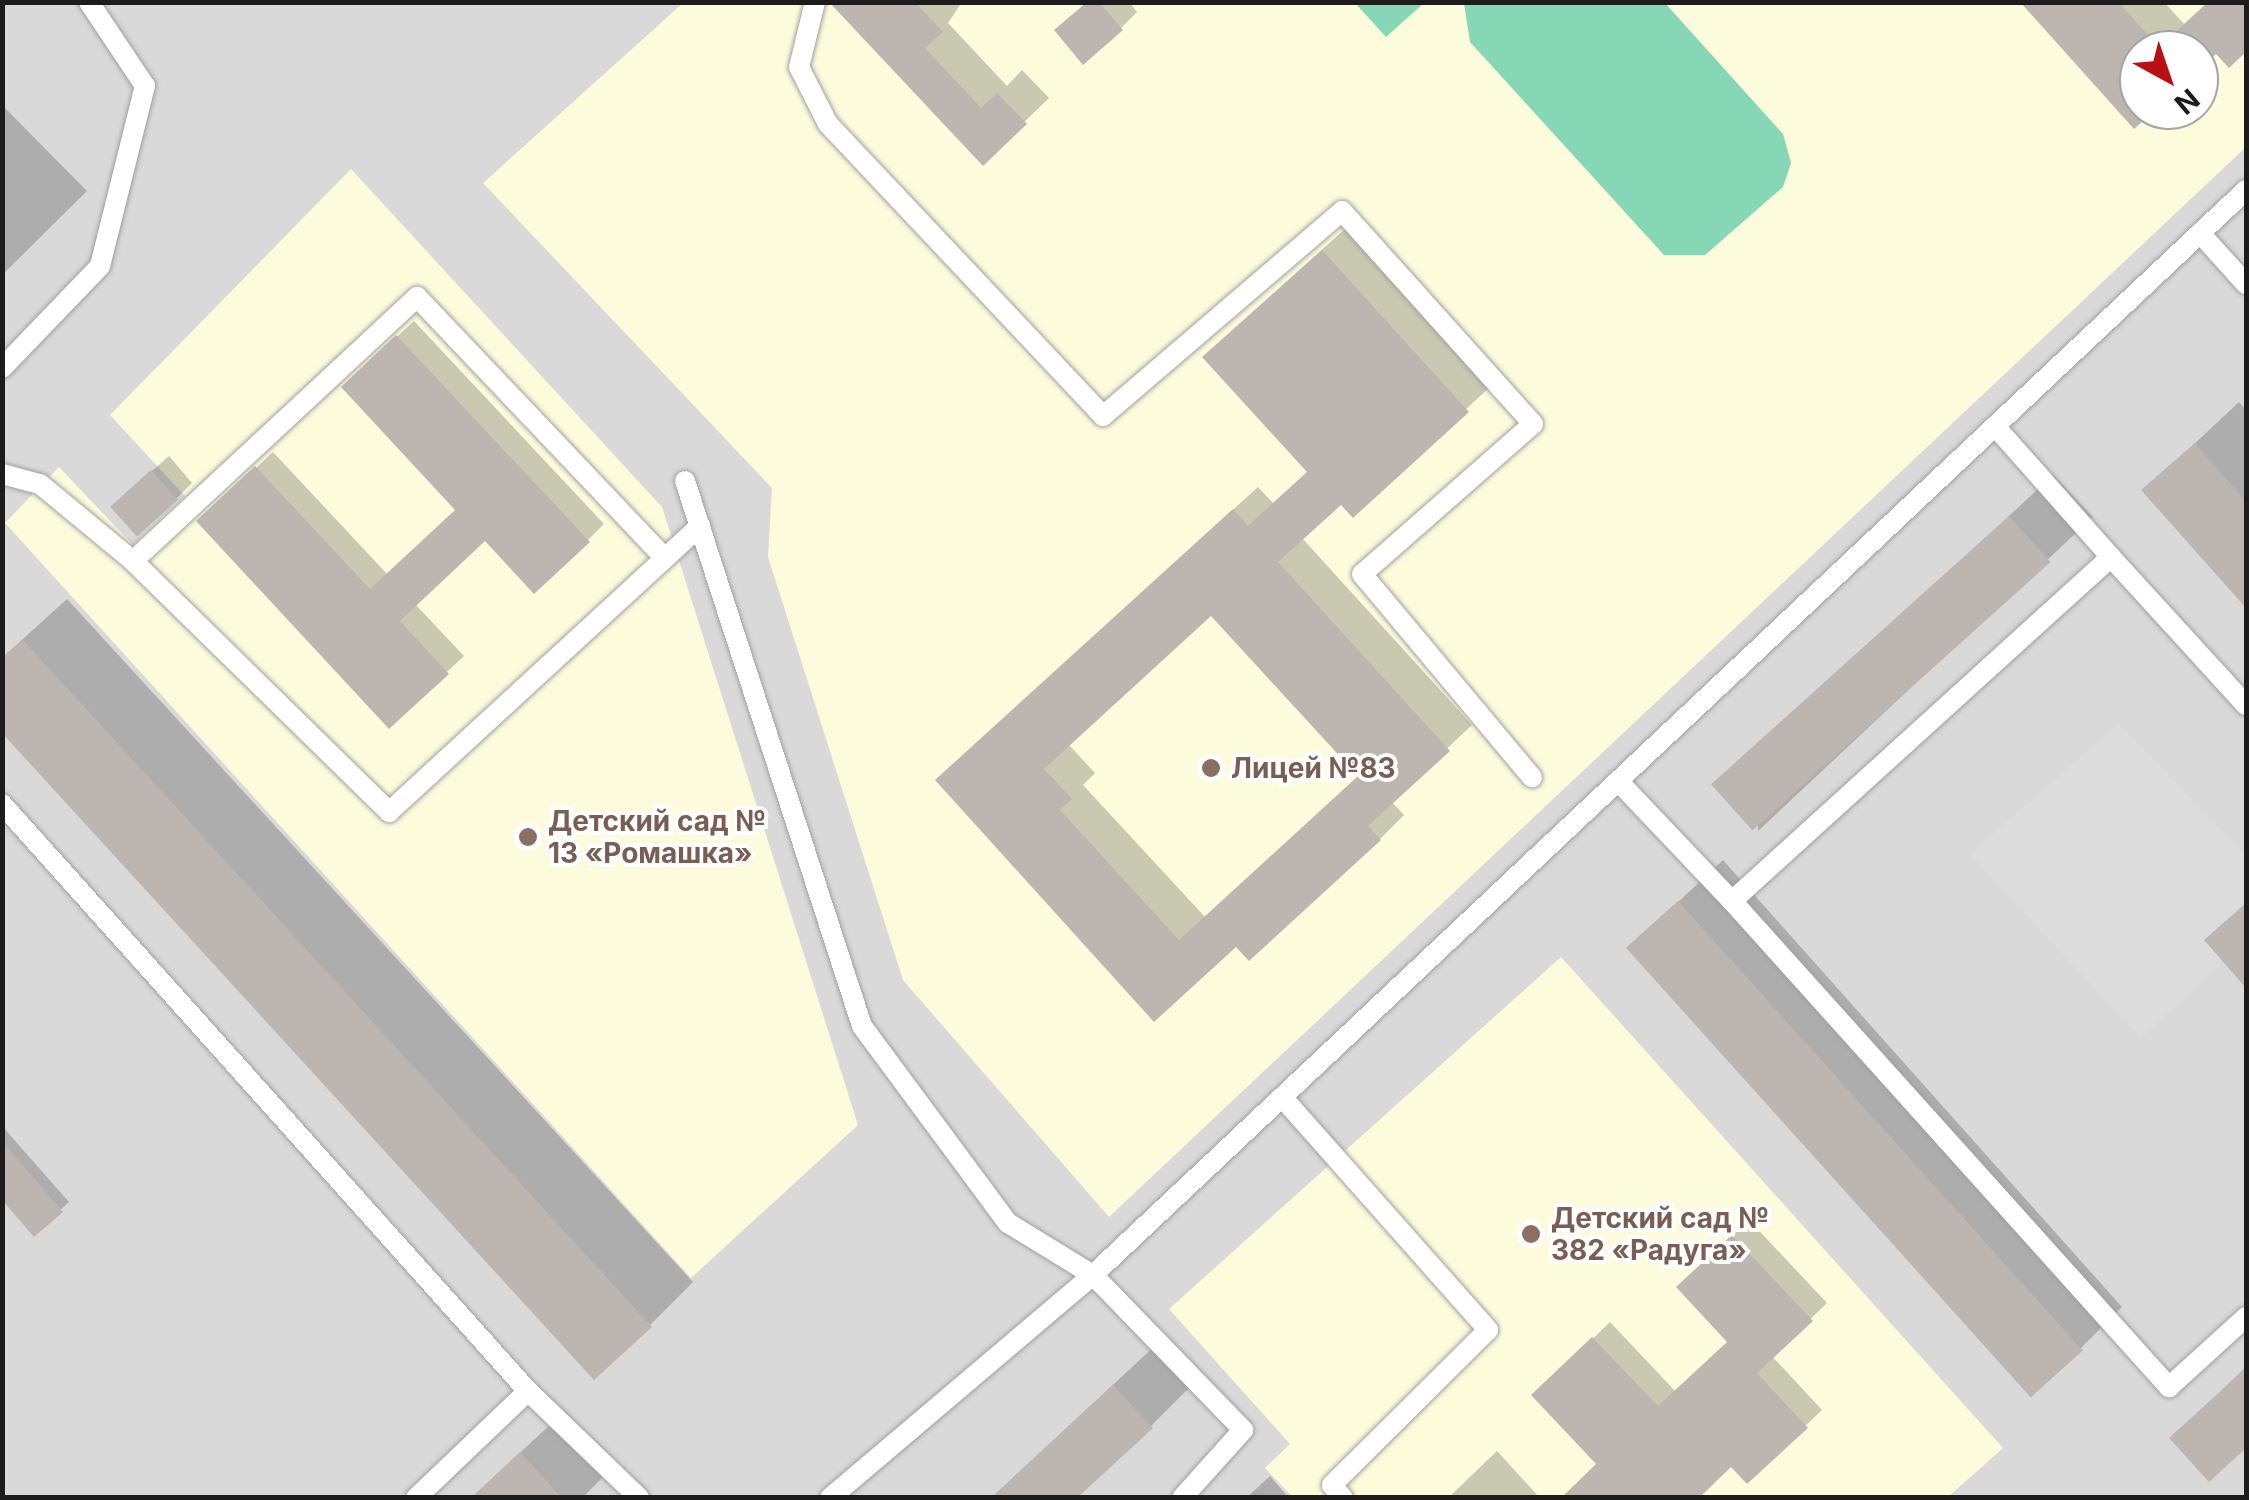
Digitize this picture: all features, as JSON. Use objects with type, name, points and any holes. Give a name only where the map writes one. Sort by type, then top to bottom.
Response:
[{"type":"lane","points":[[2,368],[100,266],[145,86],[89,2]]},
{"type":"lane","points":[[815,2],[798,67],[828,124],[1103,416],[1342,211],[1533,424],[1362,574],[1532,778]]},
{"type":"lane","points":[[830,1498],[1093,1275],[2246,190]]},
{"type":"lane","points":[[2200,234],[2246,284]]},
{"type":"lane","points":[[134,561],[417,298],[665,558]]},
{"type":"lane","points":[[1994,426],[2246,705]]},
{"type":"lane","points":[[2,474],[40,484],[134,561],[390,812],[700,526]]},
{"type":"lane","points":[[685,481],[862,1026],[1008,1223],[1093,1275],[1244,1430],[1182,1498]]},
{"type":"lane","points":[[1732,901],[2111,557]]},
{"type":"lane","points":[[1618,780],[1732,901],[2169,1387],[2246,1317]]},
{"type":"lane","points":[[2,804],[528,1391],[639,1498]]},
{"type":"lane","points":[[1282,1097],[1488,1330],[1332,1485],[1344,1498]]},
{"type":"lane","points":[[416,1498],[528,1391]]},
{"type":"shaded area","points":[[3,3],[2246,3],[2246,1497],[3,1497]]},
{"type":"shaded area","name":"Лицей №83","points":[[683,3],[2246,3],[2246,147],[1109,1217],[903,980],[768,557],[772,488],[483,183]]},
{"type":"shaded area","name":"Детский сад № 13 «Ромашка»","points":[[351,169],[662,507],[858,1125],[691,1278],[5,523],[59,467],[133,545],[185,496],[110,415]]},
{"type":"shaded area","points":[[2119,724],[2246,856],[2246,940],[2141,1038],[1970,854]]},
{"type":"shaded area","name":"Детский сад № 382 «Радуга»","points":[[1561,957],[2003,1448],[1948,1497],[1292,1497],[1265,1468],[1290,1444],[1169,1309]]},
{"type":"green space","points":[[1355,3],[1424,3],[1386,37]]},
{"type":"green space","points":[[1464,3],[1665,3],[1783,134],[1791,163],[1783,187],[1705,255],[1664,255],[1470,42]]},
{"type":"building","points":[[829,2],[915,2],[943,32],[925,48],[981,108],[997,93],[1027,124],[983,166]]},
{"type":"building","points":[[1087,2],[1099,2],[1123,30],[1083,65],[1054,30]]},
{"type":"building","points":[[2020,2],[2118,2],[2144,30],[2119,30],[2119,112]]},
{"type":"building","points":[[2208,2],[2246,2],[2246,52],[2229,68],[2219,57],[2219,30],[2178,30]]},
{"type":"building","points":[[1322,250],[1469,412],[1353,518],[1341,505],[1278,562],[1450,751],[1368,826],[1381,840],[1249,961],[1236,947],[1154,1022],[935,780],[1233,509],[1248,526],[1307,472],[1202,357]],"holes":[[[1211,616],[1358,776],[1179,940],[1060,810],[1072,799],[1044,769]]]},
{"type":"building","points":[[396,335],[590,542],[534,594],[485,541],[400,621],[449,674],[389,729],[196,521],[255,466],[370,589],[455,510],[341,387]]},
{"type":"building","points":[[2195,443],[2246,502],[2246,608],[2141,490]]},
{"type":"building","points":[[151,470],[178,500],[137,537],[110,507]]},
{"type":"building","points":[[2009,516],[2050,562],[1752,830],[1711,784]]},
{"type":"building","points":[[23,640],[652,1327],[594,1380],[2,733],[2,658]]},
{"type":"building","points":[[1678,901],[2083,1351],[2031,1397],[1626,948]]},
{"type":"building","points":[[2246,903],[2246,988],[2204,940]]},
{"type":"building","points":[[2,1141],[63,1212],[34,1237],[2,1200]]},
{"type":"building","points":[[1732,1235],[1813,1321],[1757,1373],[1808,1428],[1747,1484],[1731,1467],[1699,1498],[1561,1498],[1596,1464],[1531,1395],[1592,1337],[1658,1406],[1727,1342],[1676,1287]]},
{"type":"building","points":[[2246,1368],[2246,1448],[2209,1482],[2169,1438]]},
{"type":"building","points":[[1113,1385],[1153,1428],[1077,1498],[991,1498]]},
{"type":"building","points":[[520,1452],[562,1498],[471,1498]]},
{"type":"place","name":"Лицей №83","points":[[1211,768]]},
{"type":"place","name":"Детский сад № 13 «Ромашка»","points":[[528,837]]},
{"type":"place","name":"Детский сад № 382 «Радуга»","points":[[1531,1234]]}]
